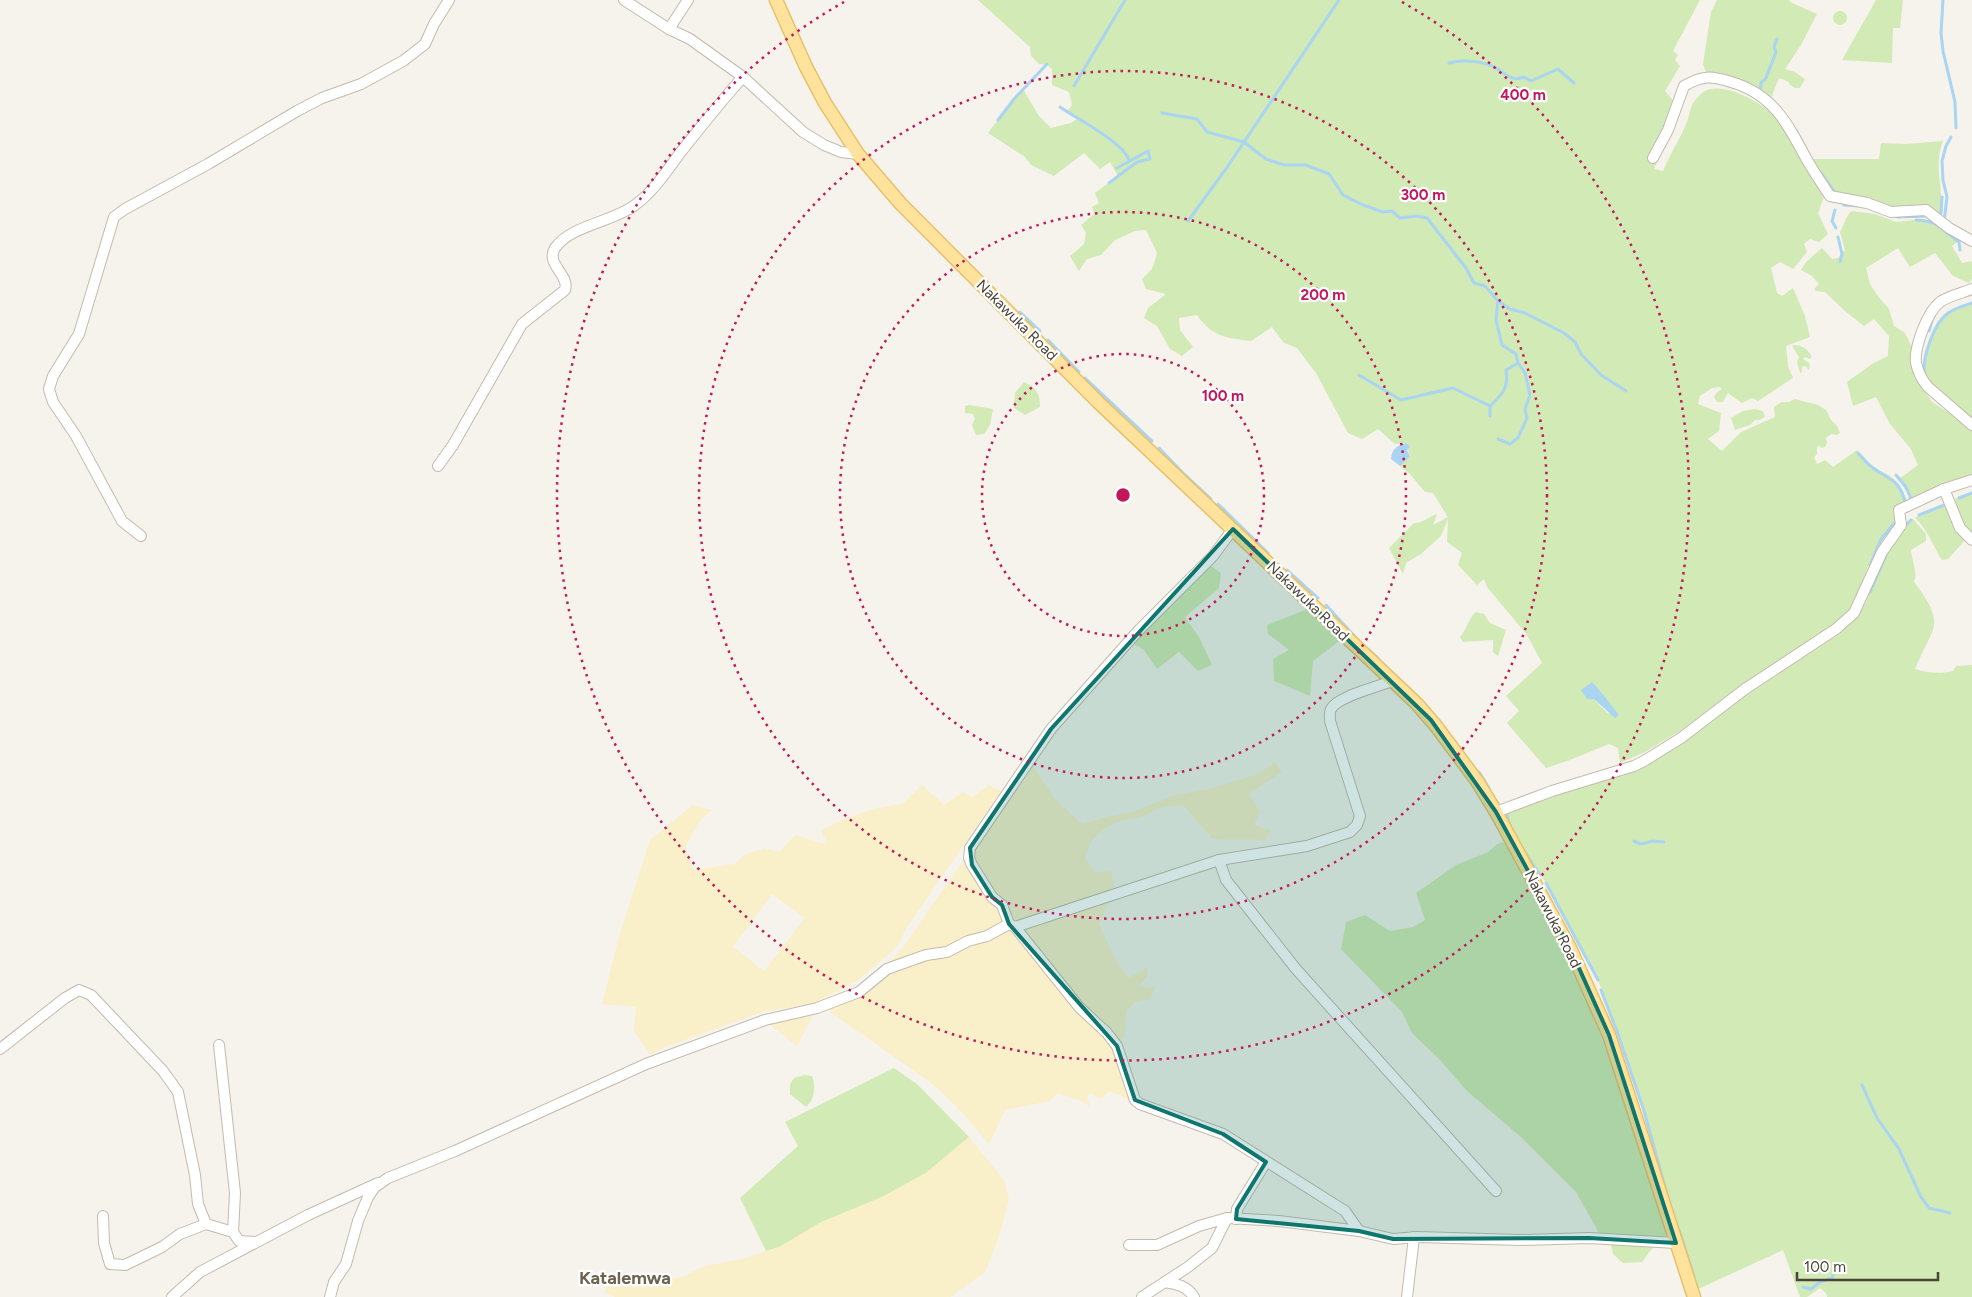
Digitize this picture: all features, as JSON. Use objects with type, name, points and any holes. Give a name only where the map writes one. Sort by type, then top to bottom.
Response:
[{"type":"main road","name":"Nakawuka Road","points":[[776,0],[806,67],[825,103],[858,154],[900,203],[1093,397],[1422,709],[1472,773],[1496,812],[1570,948],[1609,1036],[1694,1297]]},
{"type":"street","points":[[141,536],[122,521],[76,436],[53,402],[49,389],[53,376],[79,334],[114,217],[297,111],[322,98],[362,84],[403,61],[425,44],[434,24],[449,0]]},
{"type":"street","points":[[624,0],[669,29],[690,38],[743,77],[803,132],[824,145],[841,152],[858,154]]},
{"type":"street","points":[[669,29],[688,0]]},
{"type":"street","points":[[438,466],[453,446],[522,324],[565,290],[566,283],[553,260],[555,248],[570,236],[618,215],[640,201],[658,182],[718,105],[743,77]]},
{"type":"street","points":[[1653,158],[1668,130],[1684,86],[1698,78],[1718,78],[1739,84],[1760,95],[1779,111],[1830,196],[1867,203],[1891,212],[1926,210],[1949,228],[1972,241]]},
{"type":"street","points":[[1972,289],[1946,299],[1934,308],[1916,351],[1916,362],[1923,381],[1928,387],[1972,426]]},
{"type":"street","points":[[1496,812],[1552,791],[1639,764],[1681,738],[1745,689],[1843,624],[1854,613],[1882,552],[1901,525],[1899,510],[1972,480]]},
{"type":"street","points":[[1944,490],[1960,528],[1972,540]]},
{"type":"street","points":[[1233,529],[1213,556],[1138,631],[1051,729],[970,848],[968,855],[992,897],[1002,906],[1012,926],[1079,1007],[1107,1033],[1117,1046],[1135,1100],[1140,1104],[1223,1134],[1345,1211],[1359,1231]]},
{"type":"street","points":[[172,1297],[200,1272],[308,1215],[388,1178],[455,1151],[646,1064],[765,1020],[817,1008],[860,992],[887,970],[914,959],[947,952],[968,940],[987,936],[1012,926],[1219,860],[1307,846],[1354,830],[1360,816],[1330,721],[1330,710],[1349,696],[1392,681]]},
{"type":"street","points":[[1219,860],[1226,880],[1296,969],[1496,1191]]},
{"type":"street","points":[[0,1049],[65,998],[79,990],[91,994],[163,1071],[178,1092],[195,1175],[198,1204],[206,1224]]},
{"type":"street","points":[[219,1046],[235,1193],[233,1232],[239,1241],[257,1242]]},
{"type":"street","points":[[1142,1297],[1184,1270],[1212,1248],[1266,1162]]},
{"type":"street","points":[[330,1297],[334,1282],[346,1264],[358,1221],[368,1197],[376,1187],[388,1178]]},
{"type":"street","points":[[103,1216],[104,1243],[110,1264],[125,1265],[162,1247],[180,1234],[206,1224],[233,1232]]},
{"type":"street","points":[[1129,1246],[1156,1245],[1199,1226],[1232,1218],[1279,1221],[1359,1231],[1393,1239],[1520,1240],[1589,1238],[1676,1243]]},
{"type":"street","points":[[1407,1297],[1414,1238]]},
{"type":"street","points":[[1184,1270],[1182,1280],[1184,1288]]},
{"type":"street","points":[[1165,1282],[1190,1291],[1194,1297]]},
{"type":"highlighted area","points":[[1233,529],[1431,720],[1496,812],[1570,948],[1609,1035],[1676,1243],[1589,1238],[1393,1239],[1359,1231],[1236,1219],[1237,1209],[1266,1162],[1223,1134],[1135,1100],[1117,1046],[1009,924],[1002,905],[992,897],[972,865],[970,848],[1051,729]]},
{"type":"green space","points":[[978,0],[1700,0],[1673,51],[1678,55],[1675,60],[1680,66],[1665,91],[1676,104],[1679,112],[1654,169],[1663,171],[1687,122],[1693,103],[1703,92],[1712,89],[1733,91],[1765,108],[1780,120],[1825,194],[1818,213],[1828,234],[1819,242],[1810,239],[1804,244],[1807,252],[1793,269],[1780,262],[1771,268],[1777,293],[1782,296],[1793,288],[1805,316],[1810,337],[1786,346],[1788,366],[1793,378],[1758,401],[1752,398],[1742,403],[1728,393],[1723,402],[1717,402],[1714,397],[1722,389],[1720,387],[1712,388],[1700,396],[1698,404],[1721,413],[1719,431],[1708,439],[1722,451],[1741,432],[1775,417],[1774,407],[1781,402],[1789,402],[1795,399],[1818,405],[1826,410],[1840,433],[1837,435],[1831,434],[1826,438],[1827,443],[1825,447],[1821,448],[1820,445],[1817,447],[1817,454],[1814,457],[1817,464],[1825,460],[1833,467],[1857,450],[1877,470],[1888,475],[1898,483],[1906,498],[1905,513],[1873,554],[1852,608],[1843,618],[1809,642],[1737,688],[1680,731],[1645,752],[1620,763],[1618,748],[1609,744],[1546,768],[1507,723],[1519,711],[1506,696],[1542,663],[1527,635],[1487,587],[1484,579],[1477,585],[1458,565],[1462,553],[1447,542],[1448,519],[1441,536],[1421,554],[1406,563],[1403,574],[1389,548],[1414,523],[1437,514],[1433,525],[1448,517],[1433,493],[1425,492],[1410,474],[1400,466],[1410,457],[1406,443],[1395,444],[1378,429],[1362,439],[1348,433],[1316,373],[1297,348],[1284,343],[1272,327],[1251,341],[1227,337],[1214,332],[1197,315],[1179,318],[1180,330],[1193,347],[1182,356],[1170,349],[1157,326],[1144,318],[1148,308],[1166,294],[1146,289],[1142,279],[1152,269],[1157,253],[1146,230],[1135,231],[1115,240],[1101,255],[1087,259],[1079,271],[1070,256],[1084,244],[1086,233],[1081,225],[1094,214],[1092,207],[1099,203],[1095,193],[1118,176],[1110,162],[1100,169],[1084,153],[1054,176],[1031,165],[1025,157],[988,133],[1023,89],[1039,116],[1051,128],[1071,123],[1077,119],[1067,112],[1072,105],[1069,92],[1052,85],[1052,69],[1047,65],[1039,64],[1031,56],[1030,47]],"holes":[[[1600,690],[1603,697],[1619,715],[1607,713],[1594,699]]]},
{"type":"green space","points":[[1717,0],[1789,0],[1817,14],[1801,45],[1785,69],[1795,72],[1805,79],[1800,88],[1795,88],[1789,82],[1779,78],[1770,100],[1741,85],[1709,81],[1703,64],[1711,12]]},
{"type":"green space","points":[[1876,0],[1903,0],[1900,28],[1893,28],[1892,63],[1842,60]]},
{"type":"green space","points":[[1837,11],[1843,11],[1847,18],[1843,25],[1837,25],[1833,21],[1833,15]]},
{"type":"green space","points":[[1943,141],[1939,159],[1942,205],[1941,214],[1937,216],[1895,218],[1864,207],[1843,205],[1838,201],[1812,159],[1879,159],[1881,143],[1906,144]]},
{"type":"green space","points":[[1852,211],[1875,214],[1896,222],[1922,219],[1934,221],[1959,241],[1952,246],[1962,263],[1972,261],[1972,279],[1969,283],[1953,276],[1935,253],[1910,267],[1898,248],[1866,268],[1870,284],[1889,309],[1894,326],[1905,333],[1918,359],[1921,385],[1932,402],[1972,430],[1972,485],[1934,498],[1912,502],[1899,479],[1918,465],[1911,449],[1890,424],[1876,397],[1853,406],[1847,382],[1872,364],[1888,356],[1889,336],[1874,319],[1864,326],[1825,292],[1816,291],[1814,289],[1819,284],[1812,276],[1801,270],[1806,262],[1822,248],[1832,259],[1838,258],[1845,250],[1840,232]]},
{"type":"green space","points":[[1972,302],[1972,424],[1952,408],[1940,395],[1929,382],[1923,368],[1928,343],[1940,320],[1950,310]]},
{"type":"green space","points":[[1792,346],[1805,348],[1812,357],[1803,359],[1809,363],[1810,367],[1808,370],[1806,366],[1802,367],[1802,372],[1800,373],[1797,362],[1799,357]]},
{"type":"green space","points":[[1024,382],[1037,392],[1040,407],[1025,415],[1014,408],[1015,393]]},
{"type":"green space","points":[[965,406],[993,409],[990,425],[984,434],[976,435],[972,425],[975,419],[973,414],[965,413]]},
{"type":"green space","points":[[1755,409],[1763,411],[1765,417],[1735,430],[1731,418],[1743,411]]},
{"type":"green space","points":[[1972,493],[1972,539],[1962,529],[1955,499]]},
{"type":"green space","points":[[1951,501],[1967,538],[1948,559],[1942,560],[1927,533],[1915,518],[1925,511]]},
{"type":"green space","points":[[1910,519],[1913,519],[1926,534],[1926,541],[1911,550],[1915,570],[1914,582],[1928,602],[1934,619],[1932,633],[1915,669],[1944,673],[1953,671],[1956,666],[1972,665],[1972,1297],[1827,1297],[1826,1293],[1820,1288],[1807,1297],[1800,1297],[1783,1250],[1696,1290],[1694,1277],[1655,1156],[1644,1111],[1598,980],[1546,883],[1515,834],[1507,814],[1515,809],[1587,784],[1623,776],[1838,635],[1855,618],[1866,603],[1877,572],[1897,534]]},
{"type":"green space","points":[[1208,564],[1221,573],[1219,588],[1185,617],[1199,637],[1212,665],[1198,671],[1179,652],[1157,669],[1144,650],[1130,642]]},
{"type":"green space","points":[[1313,607],[1343,638],[1313,661],[1310,696],[1274,681],[1273,659],[1289,650],[1268,634],[1267,625]]},
{"type":"green space","points":[[1476,612],[1484,614],[1490,623],[1506,630],[1498,656],[1493,652],[1493,640],[1463,642],[1460,637]]},
{"type":"green space","points":[[1502,842],[1507,844],[1579,979],[1607,1052],[1623,1085],[1668,1234],[1650,1251],[1642,1262],[1623,1263],[1613,1254],[1611,1245],[1618,1237],[1600,1235],[1576,1192],[1522,1138],[1467,1091],[1440,1060],[1412,1033],[1402,1012],[1341,949],[1346,922],[1365,915],[1390,931],[1413,927],[1425,920],[1416,893],[1456,865],[1488,852]]},
{"type":"green space","points":[[894,1068],[918,1085],[969,1137],[926,1173],[884,1196],[779,1247],[766,1251],[740,1198],[798,1146],[785,1122]]},
{"type":"green space","points":[[804,1075],[812,1076],[814,1084],[813,1096],[806,1107],[790,1094],[790,1084],[794,1078]]},
{"type":"sand","points":[[1275,762],[1282,772],[1249,794],[1260,812],[1254,825],[1271,830],[1265,840],[1213,839],[1183,805],[1162,807],[1142,817],[1120,821],[1106,828],[1092,840],[1085,857],[1095,873],[1111,870],[1114,889],[1099,924],[1116,959],[1129,978],[1147,967],[1148,976],[1139,985],[1145,988],[1155,986],[1150,999],[1135,1002],[1127,1010],[1124,1037],[1119,1041],[1138,1093],[1130,1100],[1109,1091],[1101,1099],[1091,1093],[1087,1096],[1090,1107],[1083,1102],[1058,1093],[1050,1101],[1005,1110],[989,1144],[957,1107],[930,1082],[830,1012],[831,1005],[865,986],[901,950],[1031,763],[1055,799],[1082,824],[1132,812],[1174,795],[1208,789],[1258,774]]},
{"type":"sand","points":[[922,785],[944,805],[963,792],[972,797],[989,785],[1001,791],[907,927],[897,947],[858,980],[814,1003],[762,1012],[668,1046],[650,1055],[634,1031],[636,1007],[602,1004],[619,937],[650,840],[693,805],[712,810],[701,819],[685,847],[693,870],[734,864],[745,855],[764,848],[779,852],[795,835],[816,842],[827,843],[821,830],[873,809],[902,804]],"holes":[[[772,894],[805,918],[764,971],[733,947]]]},
{"type":"sand","points":[[814,1013],[797,1046],[767,1022]]},
{"type":"sand","points":[[969,1137],[1004,1180],[1009,1200],[999,1236],[985,1272],[950,1297],[615,1297],[604,1292],[608,1286],[679,1278],[705,1266],[742,1259],[779,1247],[821,1222],[884,1196],[926,1173]]},
{"type":"water","points":[[1406,443],[1410,447],[1407,450],[1410,457],[1400,466],[1391,459],[1392,453],[1395,448]]},
{"type":"water","points":[[1592,682],[1619,715],[1615,718],[1594,699],[1587,699],[1581,690]]},
{"type":"waterway","points":[[1074,86],[1125,0]]},
{"type":"waterway","points":[[1188,221],[1228,166],[1339,0]]},
{"type":"waterway","points":[[1943,0],[1941,33],[1943,51],[1955,102],[1956,128]]},
{"type":"waterway","points":[[1760,93],[1761,83],[1766,78],[1776,52],[1774,47],[1777,39]]},
{"type":"waterway","points":[[1449,63],[1460,61],[1479,62],[1496,68],[1513,78],[1524,77],[1531,81],[1558,69],[1574,83]]},
{"type":"waterway","points":[[998,120],[1014,99],[1047,64]]},
{"type":"waterway","points":[[1060,107],[1109,138],[1125,153],[1129,160]]},
{"type":"waterway","points":[[1162,113],[1197,119],[1207,132],[1244,142],[1266,159],[1284,165],[1306,165],[1329,174],[1343,195],[1363,205],[1383,212],[1392,211],[1400,218],[1417,216],[1427,218],[1466,268],[1474,283],[1485,286],[1498,301],[1510,309],[1525,313],[1564,333],[1575,342],[1581,354],[1601,375],[1626,391]]},
{"type":"waterway","points":[[1944,222],[1947,197],[1943,180],[1942,161],[1946,146],[1951,137]]},
{"type":"waterway","points":[[1109,183],[1137,162],[1150,159],[1148,151],[1117,168]]},
{"type":"waterway","points":[[1821,173],[1836,194]]},
{"type":"waterway","points":[[1938,215],[1941,213],[1942,197]]},
{"type":"waterway","points":[[1841,201],[1844,205],[1861,206]]},
{"type":"waterway","points":[[1835,210],[1832,221],[1836,228]]},
{"type":"waterway","points":[[1893,215],[1898,217],[1929,216]]},
{"type":"waterway","points":[[1916,220],[1923,220],[1939,226],[1959,242],[1960,250]]},
{"type":"waterway","points":[[1838,237],[1842,254],[1840,262]]},
{"type":"waterway","points":[[1490,416],[1490,406],[1504,391],[1507,376],[1506,370],[1518,363],[1516,354],[1502,345],[1496,320],[1498,301]]},
{"type":"waterway","points":[[1925,375],[1924,368],[1927,351],[1938,325],[1950,312],[1972,303]]},
{"type":"waterway","points":[[1020,312],[1040,331]]},
{"type":"waterway","points":[[1929,331],[1932,320]]},
{"type":"waterway","points":[[1048,340],[1079,372]]},
{"type":"waterway","points":[[1498,439],[1510,444],[1518,438],[1527,418],[1525,409],[1530,395],[1525,373],[1518,363]]},
{"type":"waterway","points":[[1359,375],[1401,400],[1453,388],[1490,406]]},
{"type":"waterway","points":[[1085,378],[1152,441]]},
{"type":"waterway","points":[[1159,448],[1211,499]]},
{"type":"waterway","points":[[1858,453],[1870,466],[1897,484],[1906,504]]},
{"type":"waterway","points":[[1896,475],[1906,487],[1912,501]]},
{"type":"waterway","points":[[1959,498],[1972,493]]},
{"type":"waterway","points":[[1218,504],[1268,553]]},
{"type":"waterway","points":[[1919,515],[1947,504]]},
{"type":"waterway","points":[[1870,565],[1881,539],[1898,519]]},
{"type":"waterway","points":[[1904,527],[1911,520]]},
{"type":"waterway","points":[[1870,592],[1887,553]]},
{"type":"waterway","points":[[1287,570],[1318,598]]},
{"type":"waterway","points":[[1326,605],[1358,640]]},
{"type":"waterway","points":[[1369,650],[1378,658]]},
{"type":"waterway","points":[[1479,772],[1489,788]]},
{"type":"waterway","points":[[1507,814],[1516,837],[1540,875]]},
{"type":"waterway","points":[[1634,841],[1641,844],[1653,841],[1664,842]]},
{"type":"waterway","points":[[1546,883],[1598,980]]},
{"type":"waterway","points":[[1601,990],[1644,1111],[1668,1198]]},
{"type":"waterway","points":[[1862,1085],[1877,1118],[1899,1149],[1921,1197],[1929,1208],[1950,1213]]},
{"type":"waterway","points":[[1679,1230],[1694,1277]]},
{"type":"waterway","points":[[1803,1287],[1811,1289],[1820,1282],[1832,1278],[1835,1268]]},
{"type":"district","name":"Katalemwa","points":[[625,1278]]}]
